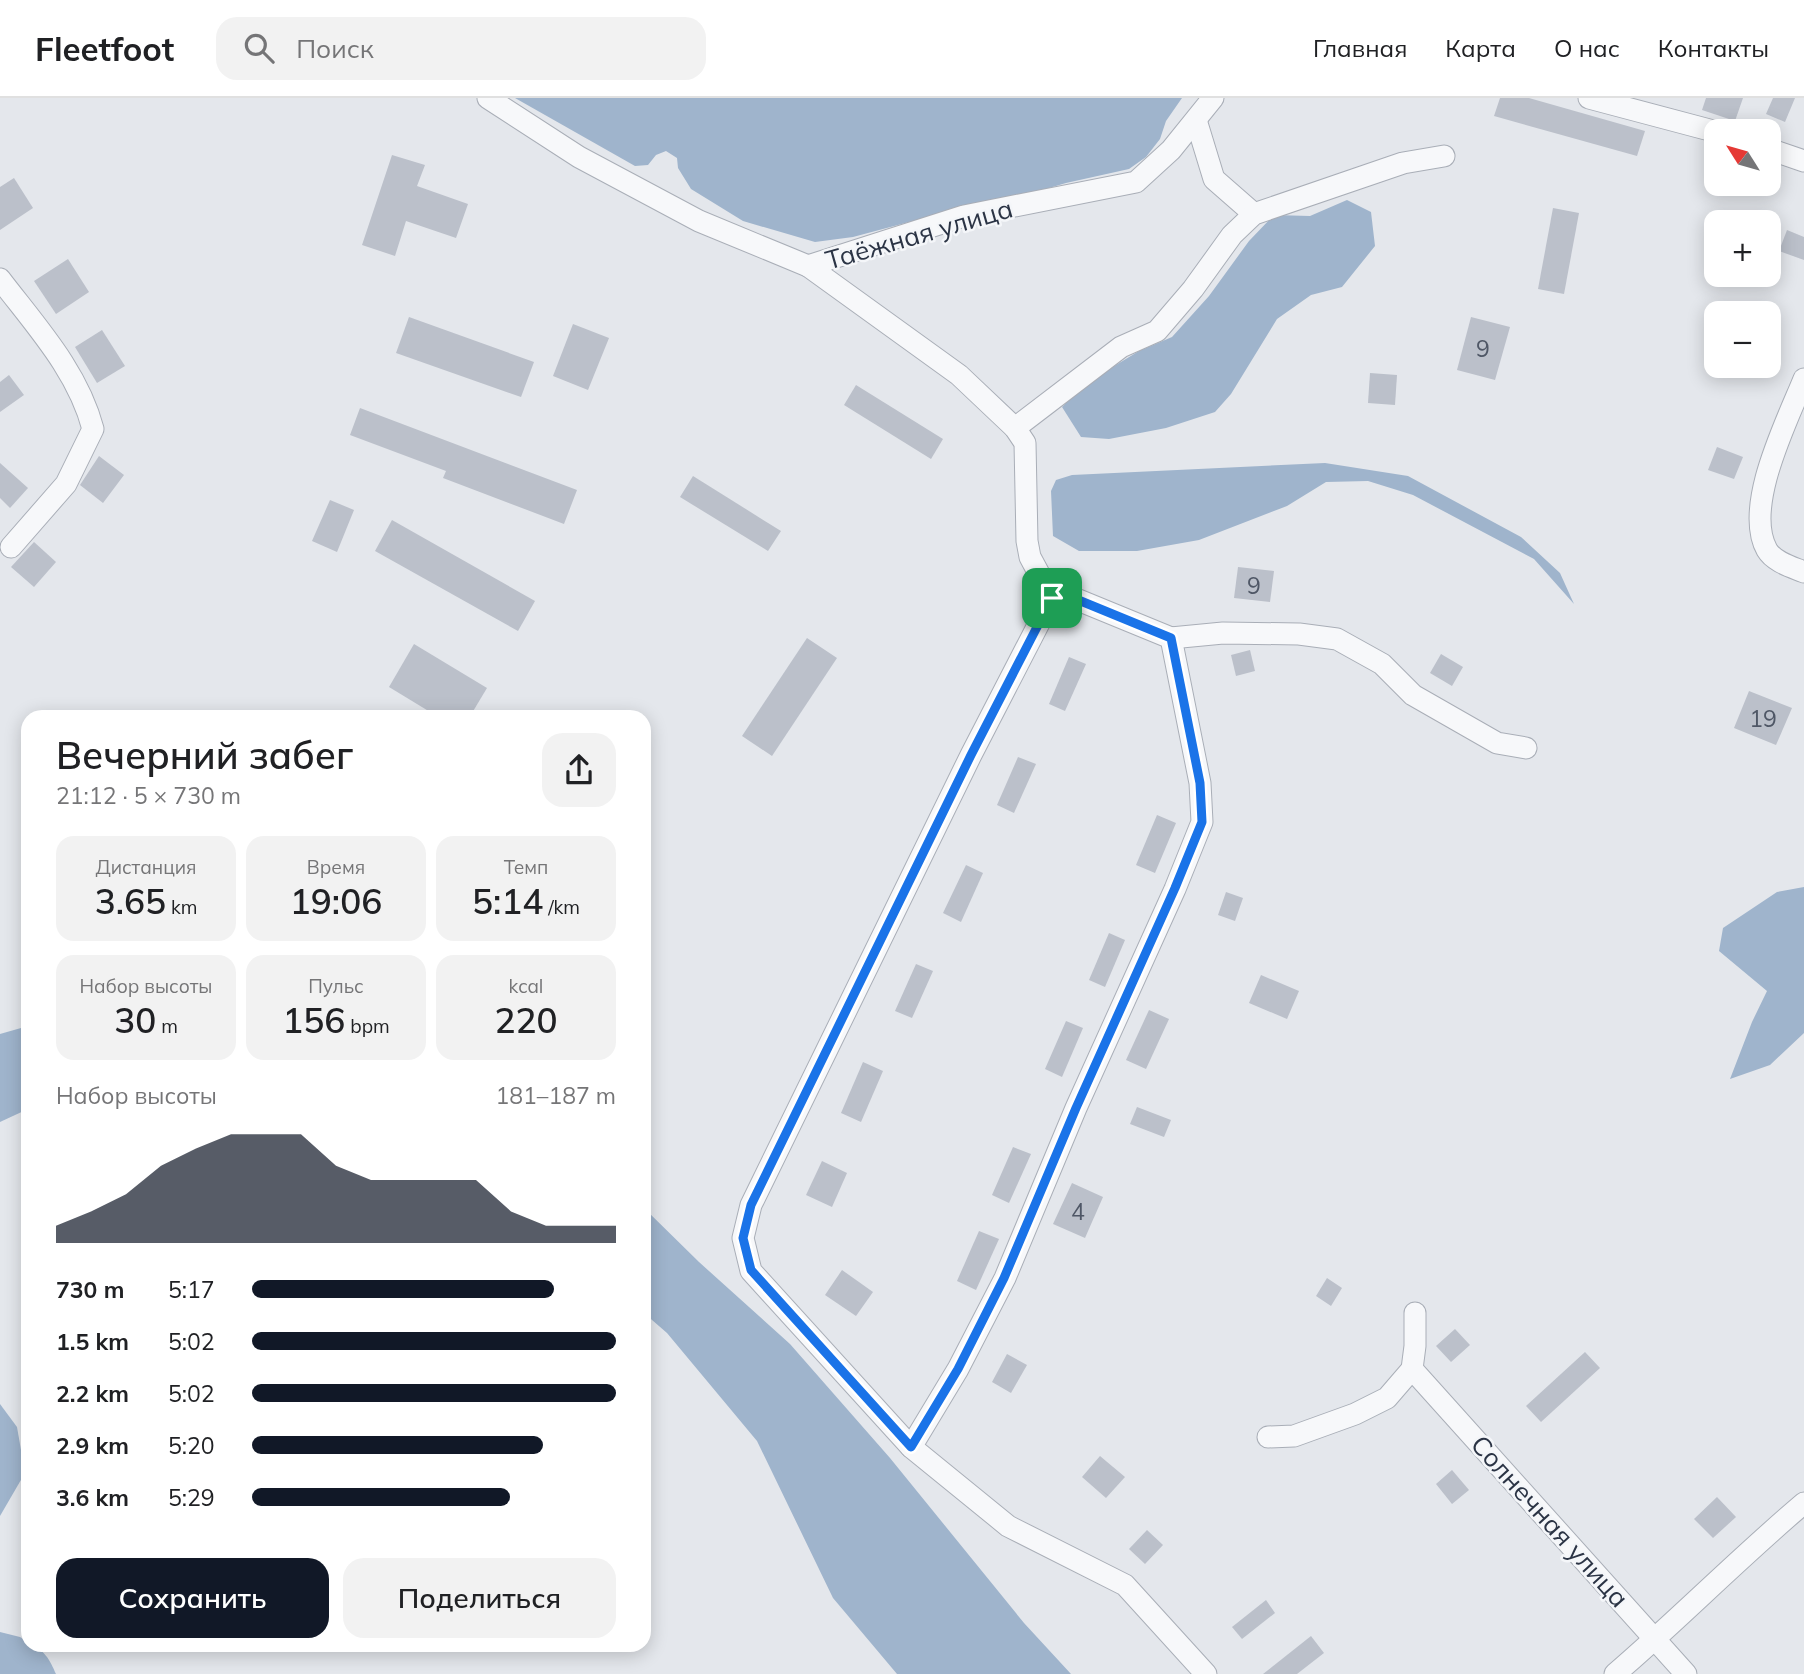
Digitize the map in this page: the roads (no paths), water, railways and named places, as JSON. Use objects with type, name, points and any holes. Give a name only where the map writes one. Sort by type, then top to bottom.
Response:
[{"type":"street","points":[[488,98],[579,157],[699,221],[808,266]]},
{"type":"street","name":"Таёжная улица","points":[[808,266],[964,216],[1136,182],[1171,150],[1213,98]]},
{"type":"street","points":[[1589,98],[1704,129]]},
{"type":"street","points":[[1196,120],[1214,179],[1254,214]]},
{"type":"street","points":[[1782,153],[1804,161]]},
{"type":"street","points":[[1052,598],[1030,557],[1027,541],[1025,443],[1015,428],[1121,347],[1157,331],[1193,289],[1232,235],[1254,214],[1403,163],[1444,156]]},
{"type":"street","name":"Таёжная улица","points":[[808,266],[959,375],[1015,428]]},
{"type":"street","points":[[0,279],[59,356],[87,407],[93,429],[66,484],[11,547]]},
{"type":"street","points":[[1804,379],[1769,463],[1759,521],[1768,551],[1780,562],[1804,572]]},
{"type":"street","points":[[1052,598],[1071,597],[1171,638],[1223,633],[1299,634],[1337,639],[1382,664],[1413,695],[1497,743],[1526,748]]},
{"type":"street","points":[[1052,598],[971,755],[751,1205],[743,1238],[751,1270],[911,1447],[1008,1526],[1125,1585],[1206,1674]]},
{"type":"street","points":[[911,1447],[958,1369],[1004,1278],[1202,822],[1200,783],[1171,638]]},
{"type":"street","points":[[1268,1437],[1294,1436],[1355,1414],[1387,1398],[1412,1369],[1415,1313]]},
{"type":"street","name":"Солнечная улица","points":[[1412,1369],[1686,1674]]},
{"type":"street","points":[[1615,1674],[1804,1503]]},
{"type":"water","points":[[515,98],[1182,98],[1166,121],[1160,139],[1146,157],[1129,169],[1008,200],[953,208],[853,237],[815,242],[743,221],[691,189],[678,168],[677,158],[666,151],[656,155],[648,165],[635,166]]},
{"type":"water","points":[[1347,200],[1371,212],[1375,246],[1342,287],[1311,295],[1277,319],[1231,394],[1215,412],[1166,428],[1109,439],[1081,437],[1062,407],[1088,382],[1139,351],[1172,337],[1209,296],[1249,241],[1274,215],[1310,216]]},
{"type":"water","points":[[1325,463],[1408,476],[1521,537],[1560,573],[1574,604],[1534,559],[1413,495],[1368,481],[1326,482],[1287,506],[1199,540],[1137,551],[1079,551],[1053,536],[1051,491],[1056,480],[1072,475]]},
{"type":"water","points":[[1804,887],[1804,1033],[1770,1065],[1730,1079],[1767,991],[1719,951],[1723,928],[1777,892]]},
{"type":"water","points":[[21,1028],[21,1112],[0,1122],[0,1034]]},
{"type":"water","points":[[651,1215],[790,1344],[890,1458],[1024,1623],[1071,1674],[897,1674],[833,1598],[757,1441],[667,1333],[651,1319]]},
{"type":"water","points":[[0,1404],[17,1427],[21,1450],[21,1480],[0,1516]]},
{"type":"water","points":[[0,1632],[21,1638],[21,1652],[42,1652],[49,1659],[56,1674],[0,1674]]}]
